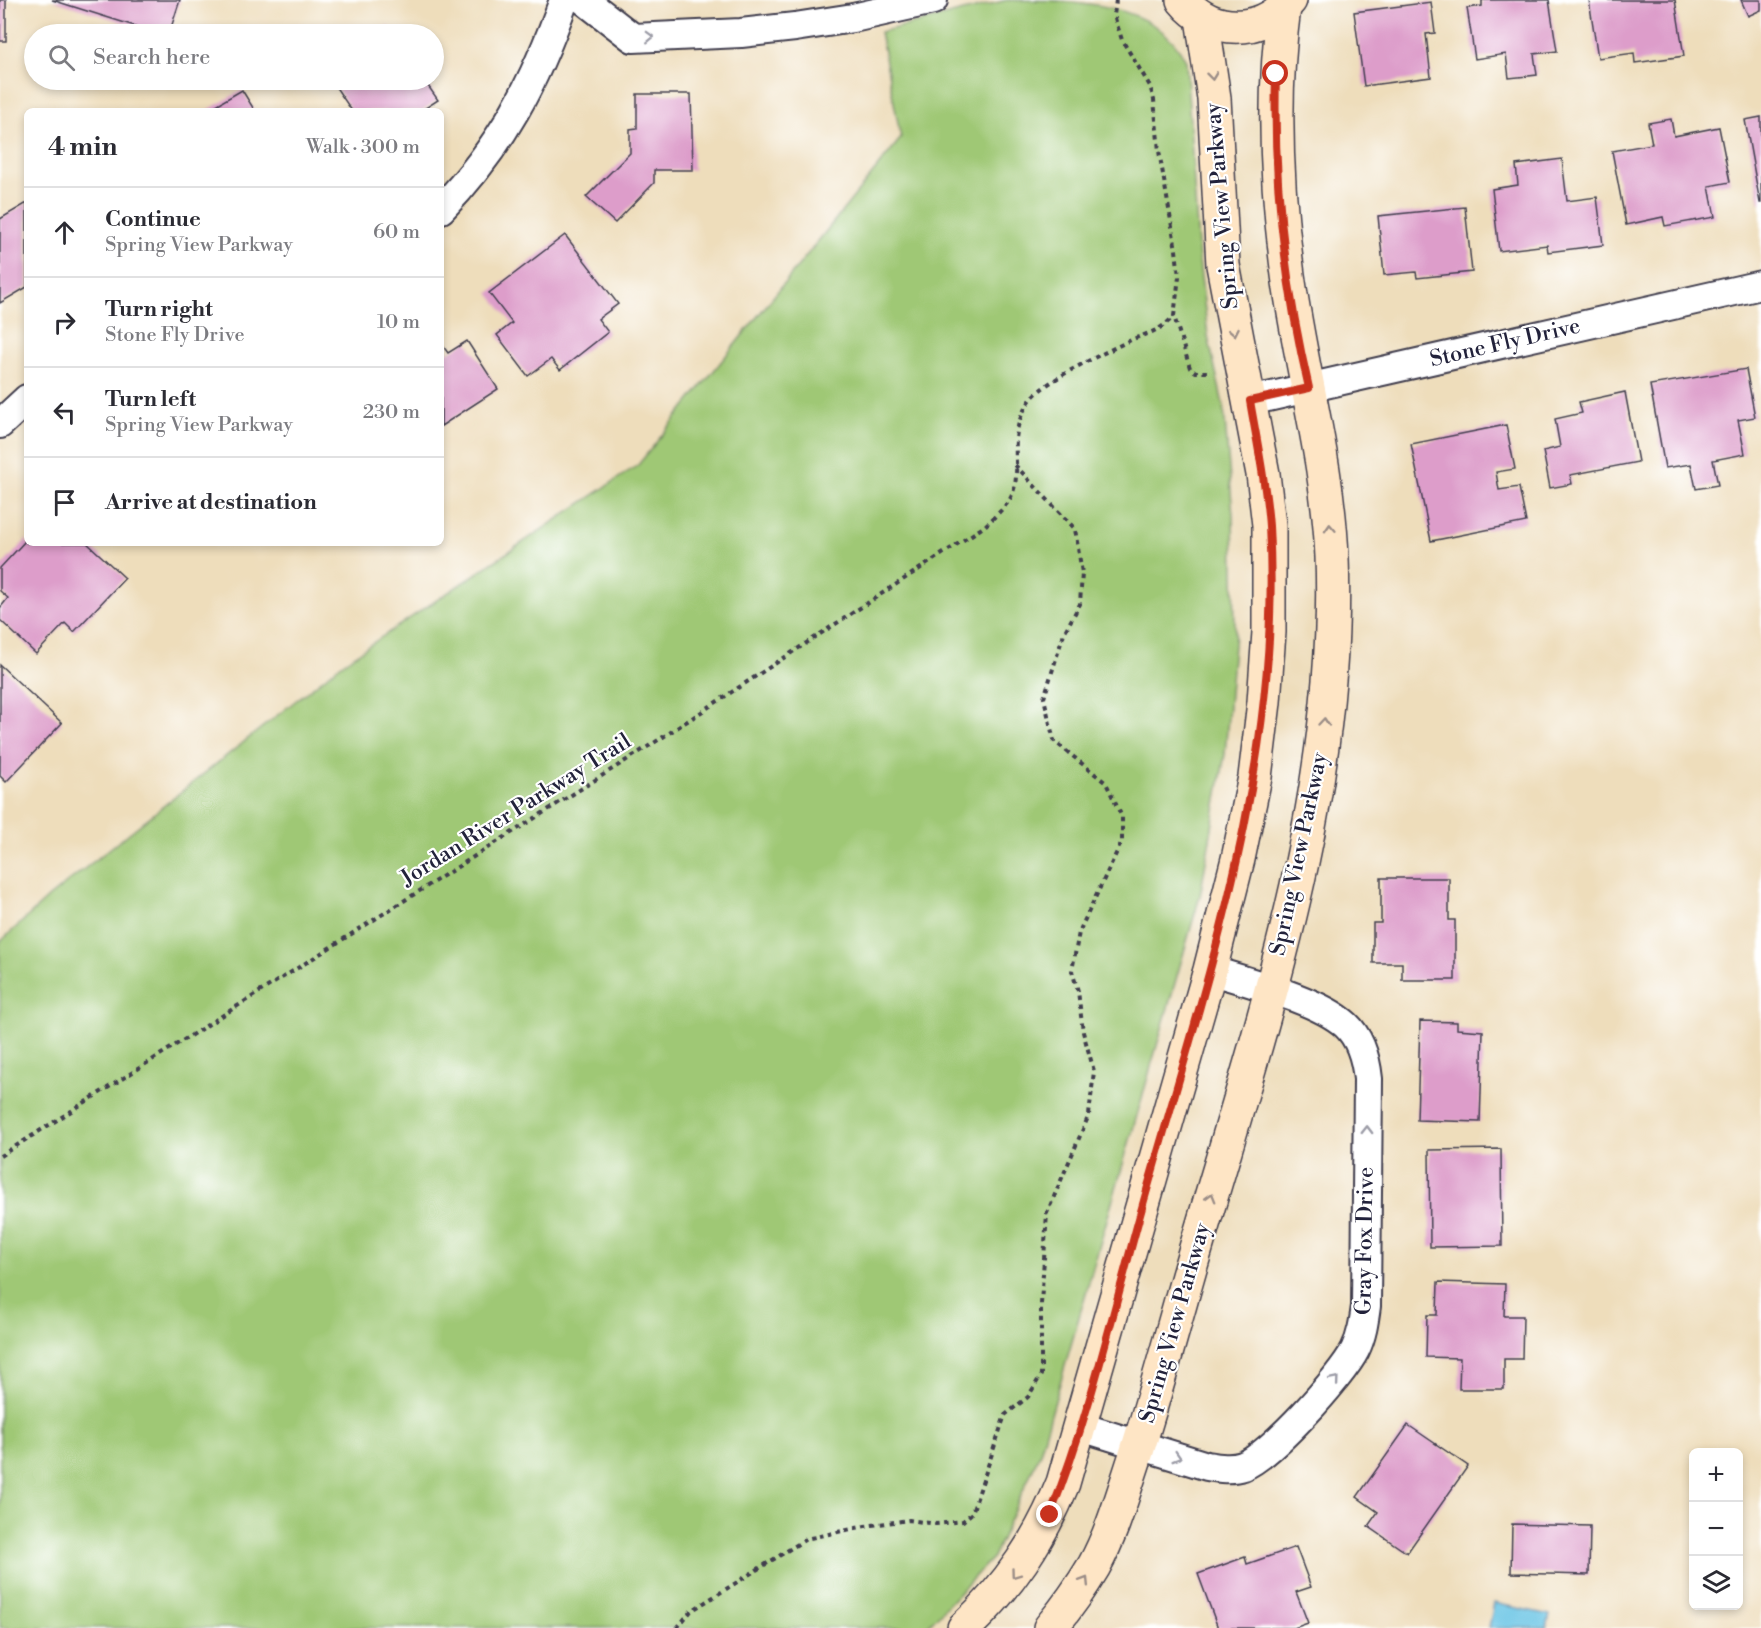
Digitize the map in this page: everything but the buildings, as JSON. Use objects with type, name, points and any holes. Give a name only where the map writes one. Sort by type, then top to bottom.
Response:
[{"type":"street","points":[[444,206],[468,182],[500,139],[525,97],[564,0]]},
{"type":"street","points":[[584,0],[633,38],[741,33],[795,27],[853,18],[933,0]]},
{"type":"street","points":[[1186,5],[1223,26],[1245,27],[1267,20],[1287,4]]},
{"type":"street","name":"Spring View Parkway","points":[[1050,1628],[1070,1604],[1094,1566],[1111,1531],[1139,1446],[1270,990],[1308,834],[1318,780],[1332,616],[1329,515],[1288,276],[1280,186],[1276,82],[1287,4]]},
{"type":"street","name":"Spring View Parkway","points":[[964,1628],[1014,1576],[1033,1547],[1050,1515],[1081,1427],[1210,970],[1238,859],[1255,777],[1269,632],[1269,525],[1263,474],[1223,265],[1214,98],[1186,5]]},
{"type":"street","name":"Stone Fly Drive","points":[[1250,401],[1761,285]]},
{"type":"street","points":[[0,424],[24,402]]},
{"type":"street","name":"Gray Fox Drive","points":[[1081,1427],[1207,1466],[1220,1469],[1245,1465],[1263,1453],[1333,1383],[1346,1366],[1361,1334],[1366,1306],[1368,1079],[1363,1051],[1347,1026],[1335,1017],[1270,990],[1210,970]]},
{"type":"path","points":[[1116,0],[1114,15],[1122,40],[1150,86],[1154,100],[1159,151],[1179,277],[1174,316],[1190,368],[1196,372],[1214,371]]},
{"type":"path","name":"Jordan River Parkway Trail","points":[[0,1155],[660,739],[985,526],[1011,498],[1018,422],[1033,397],[1072,371],[1134,339],[1152,334],[1174,316]]},
{"type":"path","points":[[677,1628],[691,1611],[806,1539],[865,1526],[909,1520],[936,1524],[963,1521],[972,1513],[1005,1415],[1028,1397],[1041,1375],[1041,1304],[1047,1213],[1089,1115],[1094,1071],[1083,1032],[1078,991],[1072,971],[1079,932],[1122,841],[1122,818],[1106,783],[1054,741],[1044,698],[1064,633],[1080,604],[1082,573],[1075,530],[1015,465]]},
{"type":"green space","points":[[1007,0],[1084,3],[1133,15],[1155,26],[1173,41],[1186,61],[1199,260],[1208,336],[1224,409],[1233,515],[1235,633],[1225,754],[1200,896],[1040,1453],[993,1557],[926,1628],[0,1628],[0,942],[49,897],[343,663],[638,465],[901,138],[880,32]]},
{"type":"water","points":[[1494,1603],[1550,1615],[1547,1628],[1489,1628]]},
{"type":"route","points":[[1050,1515],[1081,1427],[1210,970],[1238,859],[1255,777],[1264,702],[1270,576],[1269,525],[1250,401],[1309,388],[1288,276],[1280,186],[1276,74]]}]
